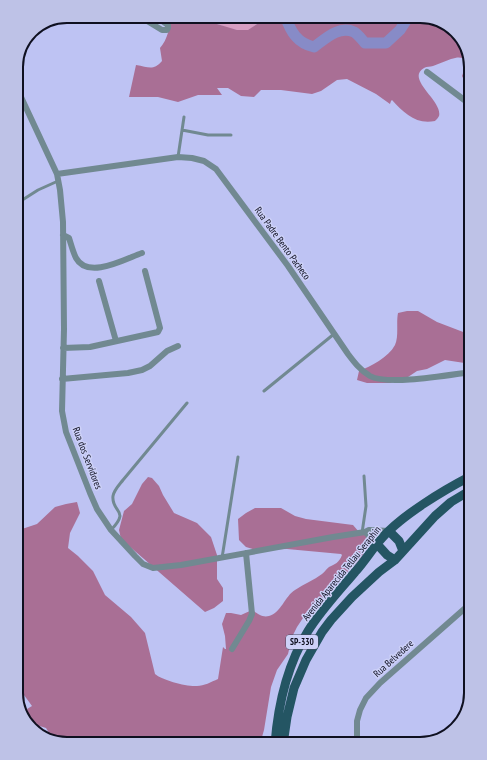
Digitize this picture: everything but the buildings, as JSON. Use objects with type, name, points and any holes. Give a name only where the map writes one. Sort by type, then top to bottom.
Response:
[{"type":"main road","name":"Avenida Aparecida Tellau Seraphin","points":[[276,737],[277,722],[284,689],[296,654],[308,632],[322,612],[389,531],[446,490],[464,480]]},
{"type":"main road","name":"SP-330","points":[[285,737],[287,717],[294,688],[306,660],[322,632],[352,597],[379,572],[395,560],[435,516],[451,502],[464,494]]},
{"type":"main road","points":[[389,531],[400,541],[403,551]]},
{"type":"main road","points":[[377,544],[387,555],[395,560]]},
{"type":"street","points":[[150,23],[165,31],[168,28],[168,24],[166,23]]},
{"type":"street","points":[[427,72],[464,100]]},
{"type":"street","name":"Rua dos Servidores","points":[[23,101],[57,174],[62,201],[62,411],[66,432],[97,509],[111,530],[143,564],[153,568],[222,558],[363,533],[369,530],[389,531]]},
{"type":"street","name":"Rua Padre Bento Pacheco","points":[[57,174],[178,157],[204,161],[216,169],[288,266],[356,364],[371,376],[381,380],[434,377],[464,373]]},
{"type":"street","points":[[63,235],[69,238],[76,259],[89,269],[102,268],[142,253]]},
{"type":"street","points":[[63,348],[90,347],[158,332],[160,328],[145,271]]},
{"type":"street","points":[[99,281],[116,341]]},
{"type":"street","points":[[62,379],[128,373],[142,370],[150,366],[167,351],[178,346]]},
{"type":"street","points":[[363,533],[377,544]]},
{"type":"street","points":[[232,649],[252,614],[246,553]]},
{"type":"street","name":"Rua Belvedere","points":[[357,737],[357,721],[360,710],[366,698],[380,683],[464,609]]},
{"type":"lane","points":[[178,157],[184,117]]},
{"type":"lane","points":[[182,130],[208,135],[231,135]]},
{"type":"lane","points":[[23,200],[38,190],[58,181]]},
{"type":"lane","points":[[264,391],[334,334]]},
{"type":"lane","points":[[111,530],[120,520],[120,515],[114,500],[115,492],[123,480],[187,403]]},
{"type":"lane","points":[[222,558],[238,458]]},
{"type":"lane","points":[[363,533],[366,506],[364,476]]},
{"type":"shaded area","points":[[170,23],[215,23],[237,30],[248,30],[257,23],[423,23],[434,25],[449,34],[457,43],[463,59],[458,57],[453,58],[433,66],[426,67],[419,73],[421,84],[439,110],[439,116],[436,120],[428,122],[416,120],[392,100],[390,104],[376,94],[347,79],[337,80],[321,91],[312,94],[281,90],[261,90],[254,97],[241,96],[228,88],[217,88],[222,95],[198,95],[178,102],[158,97],[129,97],[136,65],[153,67],[162,61],[160,48],[167,37]]},
{"type":"shaded area","points":[[216,23],[257,24],[249,30],[244,31]]},
{"type":"shaded area","points":[[418,311],[437,322],[464,332],[464,363],[445,360],[427,369],[417,371],[408,377],[390,383],[367,383],[357,380],[359,371],[379,361],[392,350],[397,338],[398,313]]},
{"type":"shaded area","points":[[148,477],[152,478],[159,486],[174,513],[197,523],[211,537],[217,555],[217,579],[223,588],[223,601],[214,608],[205,612],[121,539],[119,530],[124,511],[132,504],[142,484]]},
{"type":"shaded area","points":[[77,502],[80,513],[70,533],[68,548],[93,571],[105,595],[131,617],[145,633],[155,674],[169,681],[193,686],[208,684],[218,679],[223,647],[226,649],[222,624],[226,613],[241,615],[252,610],[260,615],[269,616],[277,612],[288,596],[338,562],[342,555],[287,549],[256,550],[246,547],[239,540],[238,519],[255,508],[281,508],[295,516],[306,519],[353,525],[359,532],[364,531],[367,545],[361,558],[303,618],[292,637],[288,654],[277,670],[271,687],[262,737],[64,737],[53,735],[49,732],[46,728],[37,725],[34,722],[27,710],[32,706],[23,693],[23,529],[37,524],[55,507]]},
{"type":"waterway","points":[[288,23],[292,32],[299,40],[314,47],[332,34],[343,30],[354,32],[365,43],[386,43],[400,30],[404,23]]}]
